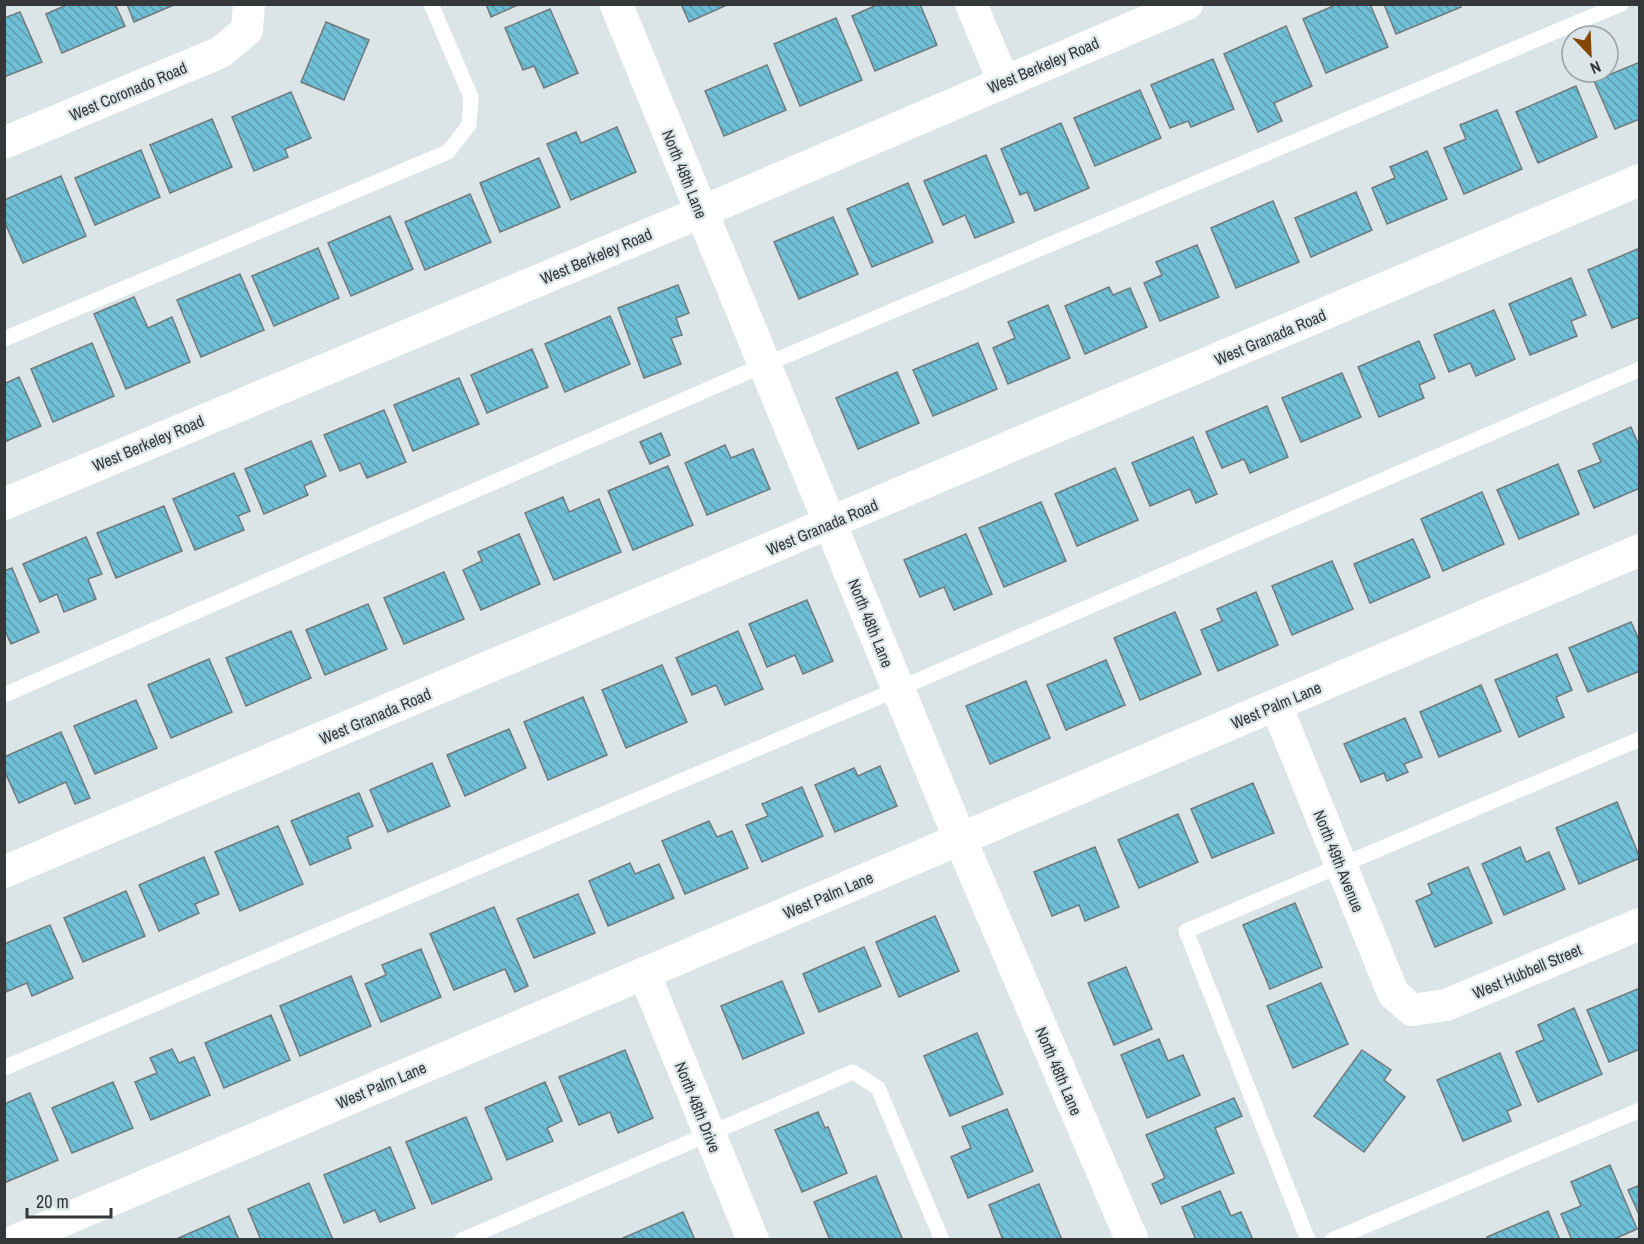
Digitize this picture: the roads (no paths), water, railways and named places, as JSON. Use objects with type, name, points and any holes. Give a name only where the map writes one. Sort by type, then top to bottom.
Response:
[{"type":"street","name":"North 48th Lane","points":[[616,4],[897,689],[1132,1239]]},
{"type":"street","points":[[971,4],[1004,82]]},
{"type":"street","name":"West Berkeley Road","points":[[4,504],[701,212],[1187,4]]},
{"type":"street","name":"West Coronado Road","points":[[4,143],[221,52],[248,17]]},
{"type":"street","name":"West Granada Road","points":[[4,872],[1640,180]]},
{"type":"street","name":"West Palm Lane","points":[[17,1239],[1640,550]]},
{"type":"street","name":"North 49th Avenue","points":[[1276,705],[1393,993],[1412,1010]]},
{"type":"street","name":"West Hubbell Street","points":[[1412,1010],[1446,1005],[1640,924]]},
{"type":"street","name":"North 48th Drive","points":[[644,973],[708,1134],[753,1239]]},
{"type":"lane","points":[[4,339],[448,152],[469,125],[471,97],[431,4]]},
{"type":"lane","points":[[4,695],[764,365],[1621,4]]},
{"type":"lane","points":[[4,1068],[897,689],[1640,369]]},
{"type":"lane","points":[[1308,1239],[1186,931],[1640,739]]},
{"type":"lane","points":[[462,1239],[853,1072],[878,1088],[942,1239]]},
{"type":"lane","points":[[1332,1239],[1640,1110]]}]
